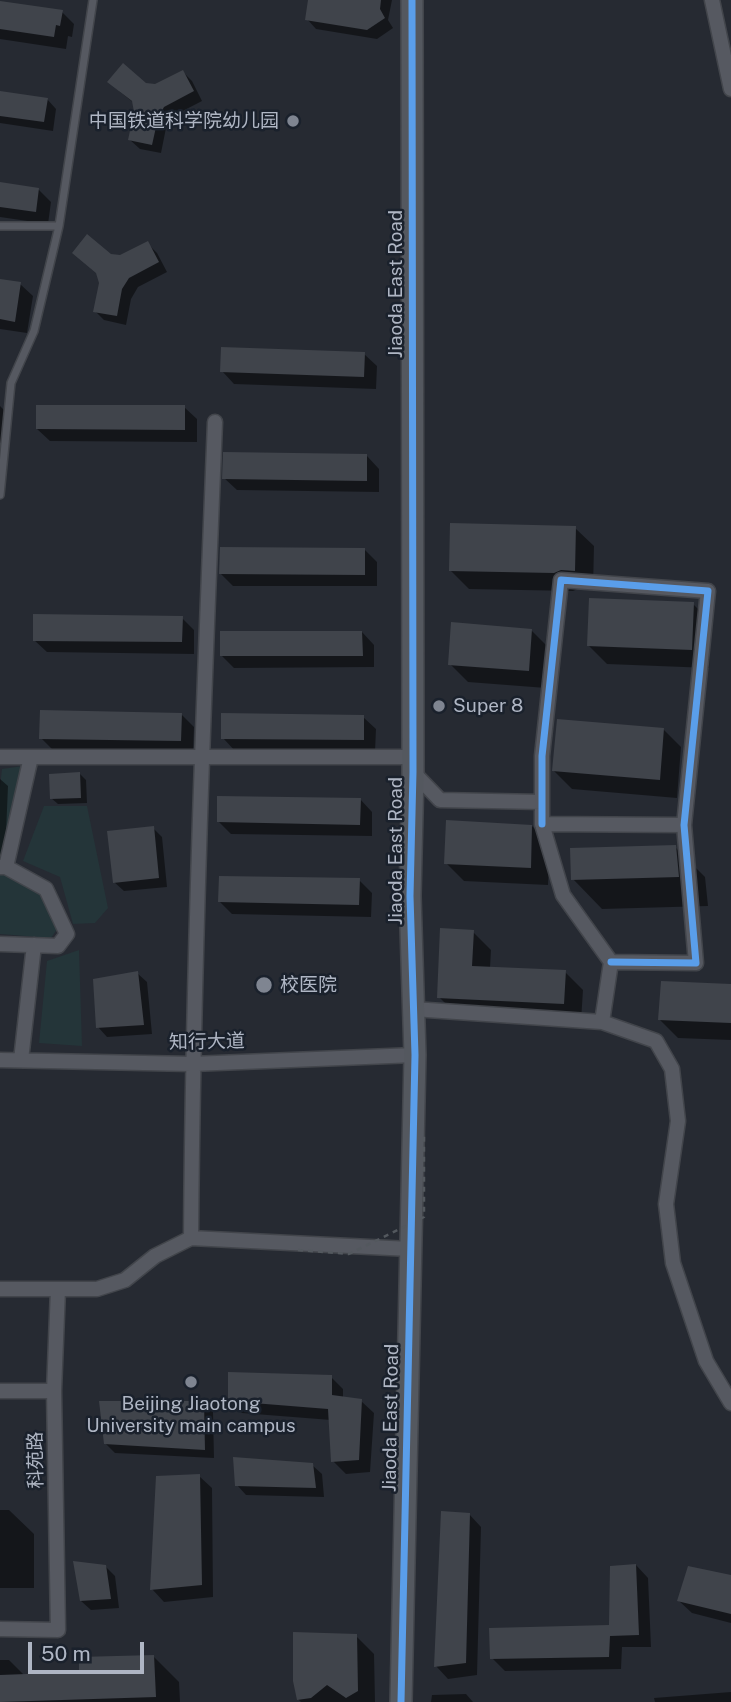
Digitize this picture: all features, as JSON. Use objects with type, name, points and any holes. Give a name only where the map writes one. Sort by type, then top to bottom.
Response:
[{"type":"street","name":"Jiaoda East Road","points":[[401,1702],[415,1055],[410,896],[413,765],[412,0]]},
{"type":"street","points":[[712,0],[731,89]]},
{"type":"street","points":[[191,1238],[192,1064],[201,756],[215,422]]},
{"type":"street","points":[[602,1021],[611,962],[563,895],[542,824],[542,756],[561,580],[708,591],[684,825],[696,962],[611,962]]},
{"type":"street","points":[[0,757],[201,756],[413,765],[439,800],[542,802]]},
{"type":"street","points":[[0,944],[58,946],[67,933],[46,889],[3,867],[31,757]]},
{"type":"street","points":[[542,824],[684,825]]},
{"type":"street","points":[[22,1060],[34,946]]},
{"type":"street","points":[[413,1009],[602,1021],[656,1041],[672,1069],[678,1121],[666,1204],[673,1263],[706,1362],[731,1402]]},
{"type":"street","name":"知行大道","points":[[0,1060],[192,1064],[415,1055]]},
{"type":"street","points":[[0,1289],[97,1289],[125,1280],[155,1256],[191,1238],[410,1249]]},
{"type":"street","name":"科苑路","points":[[0,1629],[58,1630],[54,1391],[58,1289]]},
{"type":"street","points":[[0,1391],[54,1391]]},
{"type":"lane","points":[[0,495],[11,383],[34,331],[59,226],[93,0]]},
{"type":"lane","points":[[0,226],[59,226]]},
{"type":"path","points":[[298,1250],[349,1254],[424,1217],[424,1135]]},
{"type":"shaded area","points":[[23,766],[4,857],[0,857],[2,769]]},
{"type":"shaded area","points":[[44,806],[87,806],[108,908],[95,923],[73,924],[60,877],[23,861]]},
{"type":"shaded area","points":[[0,873],[38,891],[57,929],[51,938],[0,934]]},
{"type":"shaded area","points":[[79,950],[82,1046],[39,1043],[47,961]]},
{"type":"building","points":[[308,0],[381,0],[380,9],[385,18],[367,30],[305,20]]},
{"type":"building","points":[[0,1],[63,10],[60,26],[56,25],[54,37],[0,29]]},
{"type":"building","points":[[123,63],[146,83],[155,84],[183,70],[194,91],[164,107],[158,118],[152,145],[128,140],[134,112],[132,101],[107,82]]},
{"type":"building","points":[[0,91],[48,98],[44,122],[0,116]]},
{"type":"building","points":[[0,182],[39,188],[36,212],[0,207]]},
{"type":"building","points":[[87,234],[111,254],[120,255],[148,241],[159,262],[129,278],[122,289],[117,316],[93,312],[99,283],[96,273],[72,253]]},
{"type":"building","points":[[0,279],[21,282],[15,322],[0,319]]},
{"type":"building","points":[[221,347],[365,352],[364,377],[220,372]]},
{"type":"building","points":[[36,405],[185,405],[185,430],[36,429]]},
{"type":"building","points":[[223,452],[367,454],[367,481],[222,479]]},
{"type":"building","points":[[450,523],[576,526],[575,571],[449,571]]},
{"type":"building","points":[[220,547],[365,548],[365,575],[219,574]]},
{"type":"building","points":[[589,598],[694,602],[692,650],[587,646]]},
{"type":"building","points":[[33,614],[183,616],[182,642],[33,641]]},
{"type":"building","points":[[451,622],[532,629],[529,671],[448,665]]},
{"type":"building","points":[[220,631],[362,631],[363,656],[220,656]]},
{"type":"building","points":[[40,710],[182,713],[181,741],[39,739]]},
{"type":"building","points":[[221,713],[364,715],[364,740],[221,739]]},
{"type":"building","points":[[557,719],[664,728],[660,780],[552,771]]},
{"type":"building","points":[[80,772],[81,798],[50,799],[49,774]]},
{"type":"building","points":[[217,796],[361,798],[360,825],[217,822]]},
{"type":"building","points":[[446,820],[532,825],[531,868],[444,864]]},
{"type":"building","points":[[154,826],[159,878],[113,883],[107,831]]},
{"type":"building","points":[[676,845],[679,877],[571,880],[570,848]]},
{"type":"building","points":[[219,876],[360,878],[359,905],[218,902]]},
{"type":"building","points":[[440,928],[474,930],[472,966],[566,970],[564,1004],[437,998]]},
{"type":"building","points":[[138,971],[144,1025],[96,1028],[93,979]]},
{"type":"building","points":[[661,981],[731,984],[731,1023],[658,1020]]},
{"type":"building","points":[[228,1372],[332,1375],[332,1395],[362,1399],[359,1460],[331,1462],[328,1409],[228,1401]]},
{"type":"building","points":[[99,1401],[204,1401],[205,1450],[104,1444]]},
{"type":"building","points":[[233,1457],[313,1463],[316,1488],[235,1486]]},
{"type":"building","points":[[200,1474],[202,1585],[150,1590],[156,1476]]},
{"type":"building","points":[[441,1511],[470,1513],[466,1663],[434,1667]]},
{"type":"building","points":[[73,1561],[106,1565],[111,1599],[80,1601]]},
{"type":"building","points":[[636,1564],[639,1635],[610,1636],[609,1657],[490,1659],[489,1628],[609,1625],[610,1566]]},
{"type":"building","points":[[688,1566],[731,1575],[731,1614],[677,1601]]},
{"type":"building","points":[[293,1632],[357,1634],[358,1691],[346,1698],[327,1685],[311,1698],[297,1700],[293,1681]]},
{"type":"building","points":[[154,1655],[156,1697],[0,1702],[0,1675],[79,1672],[79,1657]]},
{"type":"cycle path","points":[[401,1702],[415,1055],[410,896],[413,772],[412,0]]},
{"type":"cycle path","points":[[542,824],[542,756],[561,580],[708,591],[684,825],[696,963],[611,962]]},
{"type":"place","name":"中国铁道科学院幼儿园","points":[[293,121]]},
{"type":"place","name":"Super 8","points":[[439,706]]},
{"type":"place","name":"校医院","points":[[264,985]]},
{"type":"place","name":"Beijing Jiaotong University main campus","points":[[191,1382]]}]
